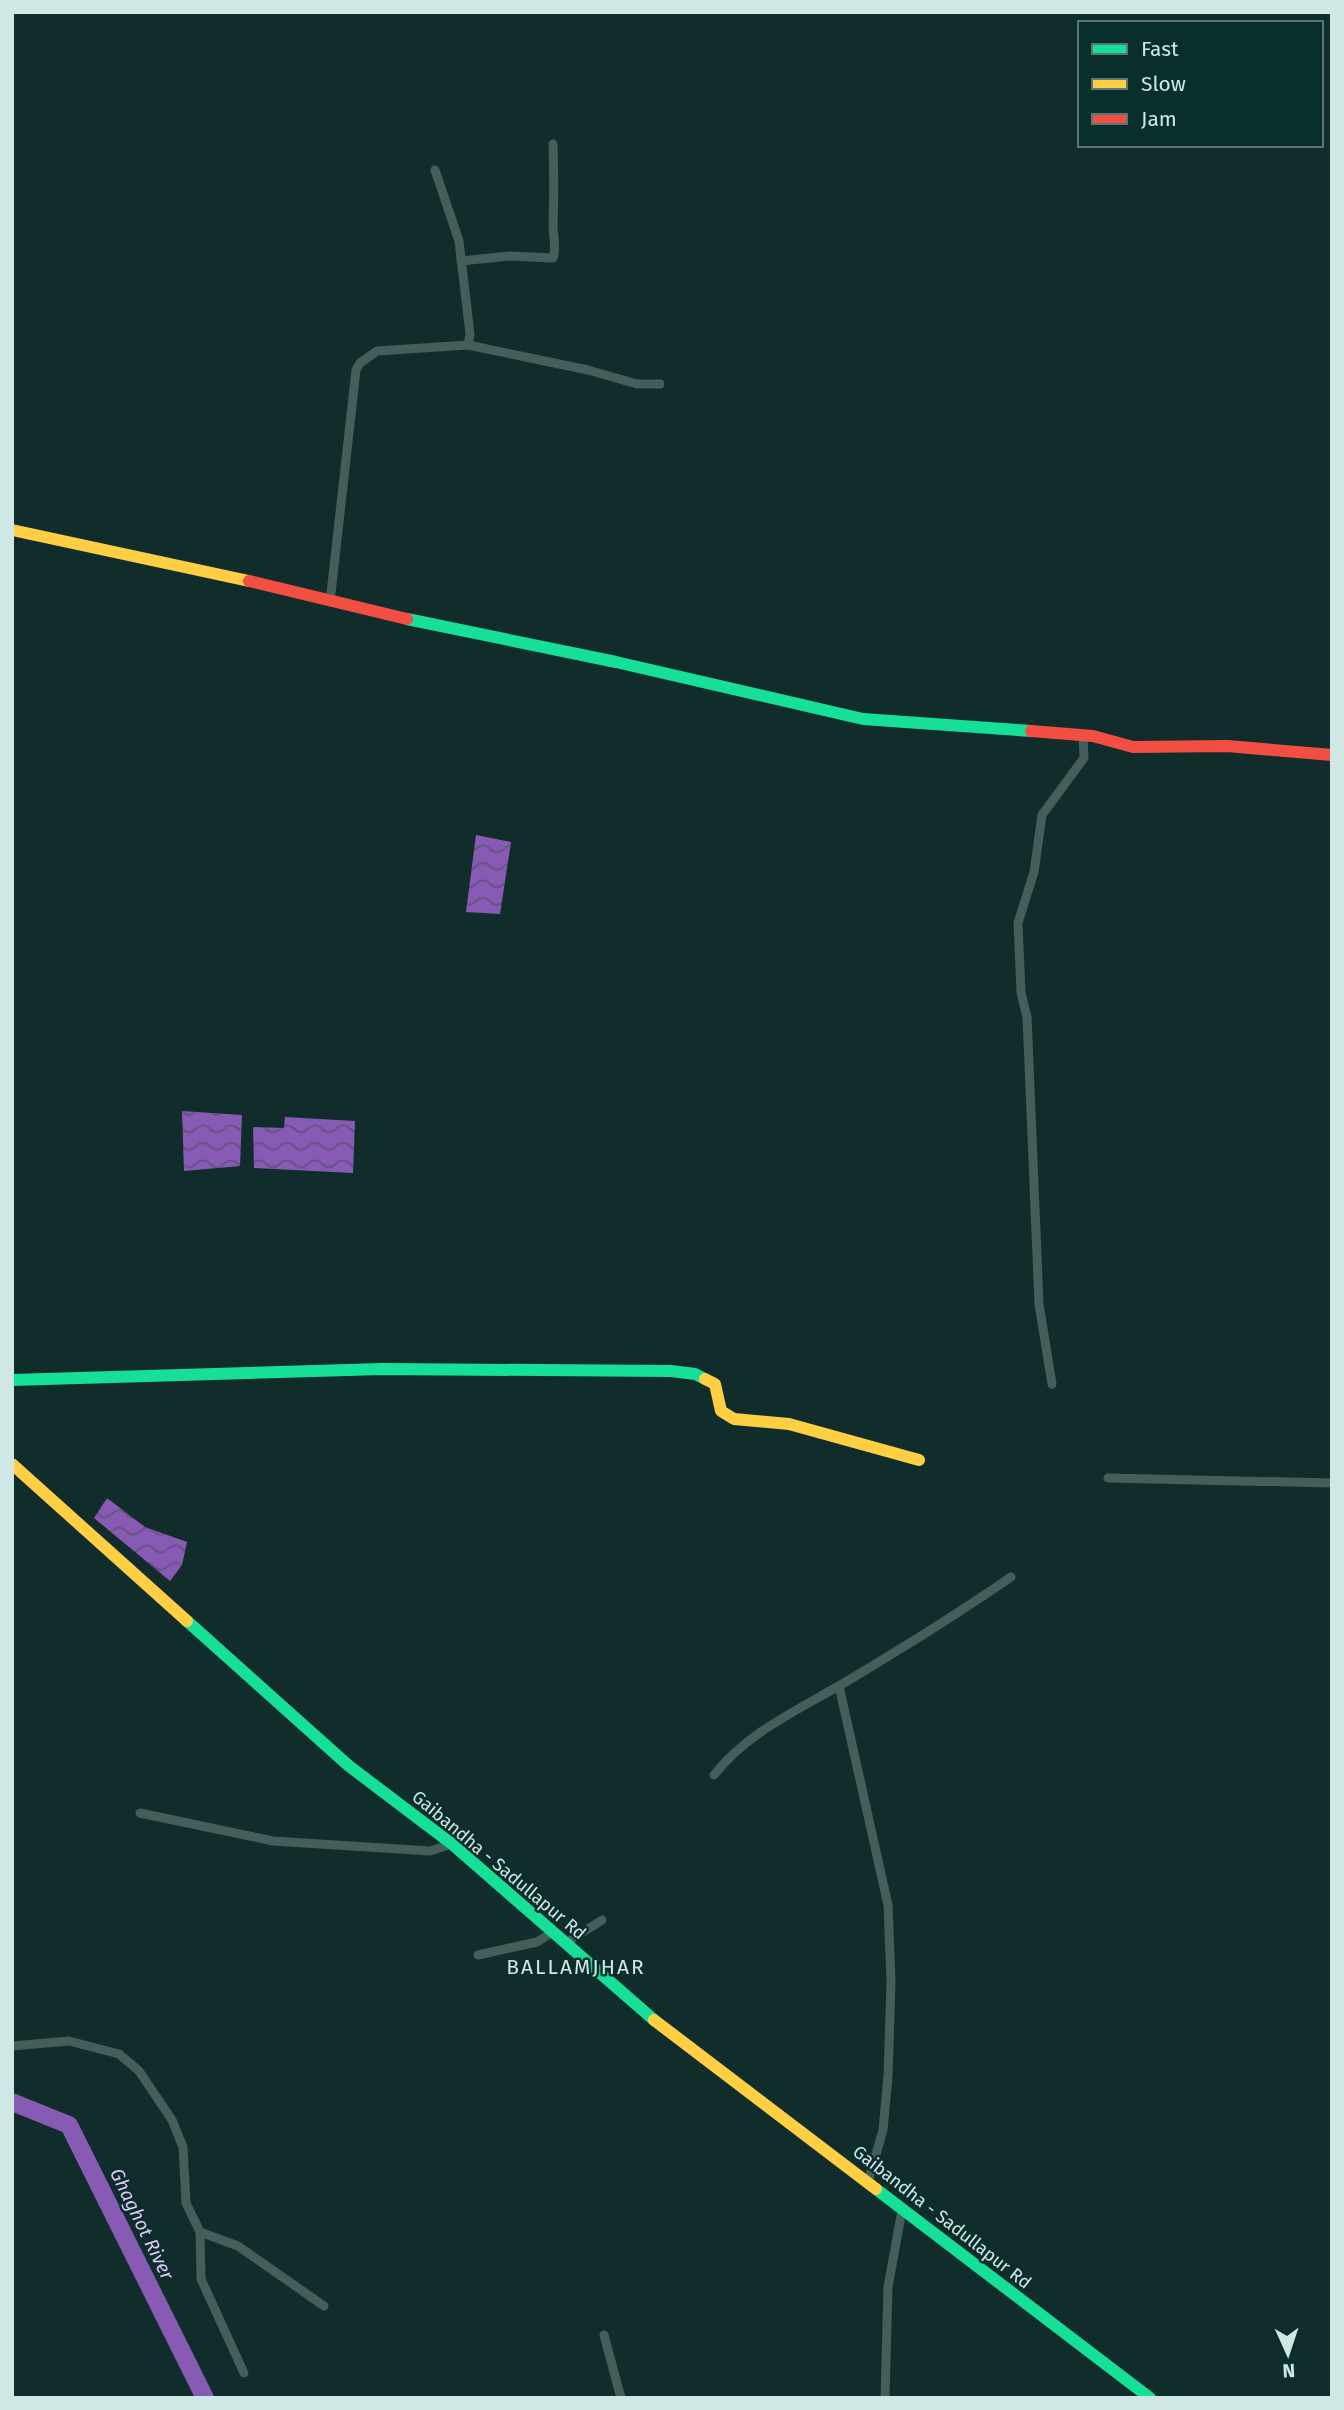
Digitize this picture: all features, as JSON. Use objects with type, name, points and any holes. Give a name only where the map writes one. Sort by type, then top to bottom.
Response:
[{"type":"street","points":[[461,261],[526,256],[552,258],[556,249],[552,144]]},
{"type":"street","points":[[435,170],[459,241],[470,334],[468,345]]},
{"type":"street","points":[[330,602],[351,394],[360,363],[377,351],[468,345],[588,370],[637,384],[660,384]]},
{"type":"street","points":[[12,530],[223,574],[330,602],[616,662],[863,719],[1083,735],[1133,747],[1227,746],[1332,755]]},
{"type":"street","points":[[1052,1384],[1039,1304],[1027,1017],[1021,993],[1018,923],[1034,872],[1042,815],[1084,758],[1083,735]]},
{"type":"street","points":[[12,1380],[382,1369],[671,1371],[695,1374],[715,1384],[721,1411],[734,1419],[789,1424],[919,1460]]},
{"type":"street","name":"Gaibandha - Sadullapur Rd","points":[[12,1464],[349,1766],[452,1844],[660,2025],[1150,2398]]},
{"type":"street","points":[[1108,1478],[1332,1483]]},
{"type":"street","points":[[714,1775],[724,1761],[767,1726],[949,1620],[1011,1577]]},
{"type":"street","points":[[839,1686],[888,1905],[891,1982],[888,2076],[883,2130],[868,2182]]},
{"type":"street","points":[[140,1813],[273,1841],[430,1852],[452,1844]]},
{"type":"street","points":[[566,1943],[602,1920]]},
{"type":"street","points":[[478,1955],[537,1942],[553,1932]]},
{"type":"street","points":[[12,2046],[69,2041],[120,2054],[139,2070],[172,2120],[183,2147],[186,2203],[201,2232],[201,2279],[244,2373]]},
{"type":"street","points":[[885,2398],[888,2287],[902,2210]]},
{"type":"street","points":[[201,2232],[238,2246],[324,2306]]},
{"type":"street","points":[[604,2335],[621,2398]]},
{"type":"water","points":[[476,835],[511,842],[500,914],[466,912]]},
{"type":"water","points":[[182,1111],[242,1115],[240,1166],[184,1171]]},
{"type":"water","points":[[285,1117],[355,1121],[353,1173],[254,1168],[253,1127],[284,1128]]},
{"type":"water","points":[[107,1498],[145,1527],[187,1542],[182,1565],[170,1581],[94,1518]]},
{"type":"waterway","name":"Ghaghot River","points":[[12,2102],[69,2125],[205,2398]]},
{"type":"traffic: fast","points":[[407,619],[616,662],[863,719],[1031,731]]},
{"type":"traffic: fast","points":[[12,1380],[382,1369],[671,1371],[695,1374],[705,1379]]},
{"type":"traffic: fast","points":[[187,1621],[349,1766],[452,1844],[654,2020]]},
{"type":"traffic: fast","points":[[876,2189],[1150,2398]]},
{"type":"traffic: slow","points":[[12,530],[249,581]]},
{"type":"traffic: slow","points":[[705,1379],[715,1384],[721,1411],[734,1419],[789,1424],[919,1460]]},
{"type":"traffic: slow","points":[[12,1464],[187,1621]]},
{"type":"traffic: slow","points":[[654,2020],[876,2189]]},
{"type":"traffic: jam","points":[[249,581],[407,619]]},
{"type":"traffic: jam","points":[[1031,731],[1093,736],[1133,747],[1227,746],[1332,755]]},
{"type":"district","name":"BALLAMJHAR","points":[[576,1967]]}]
